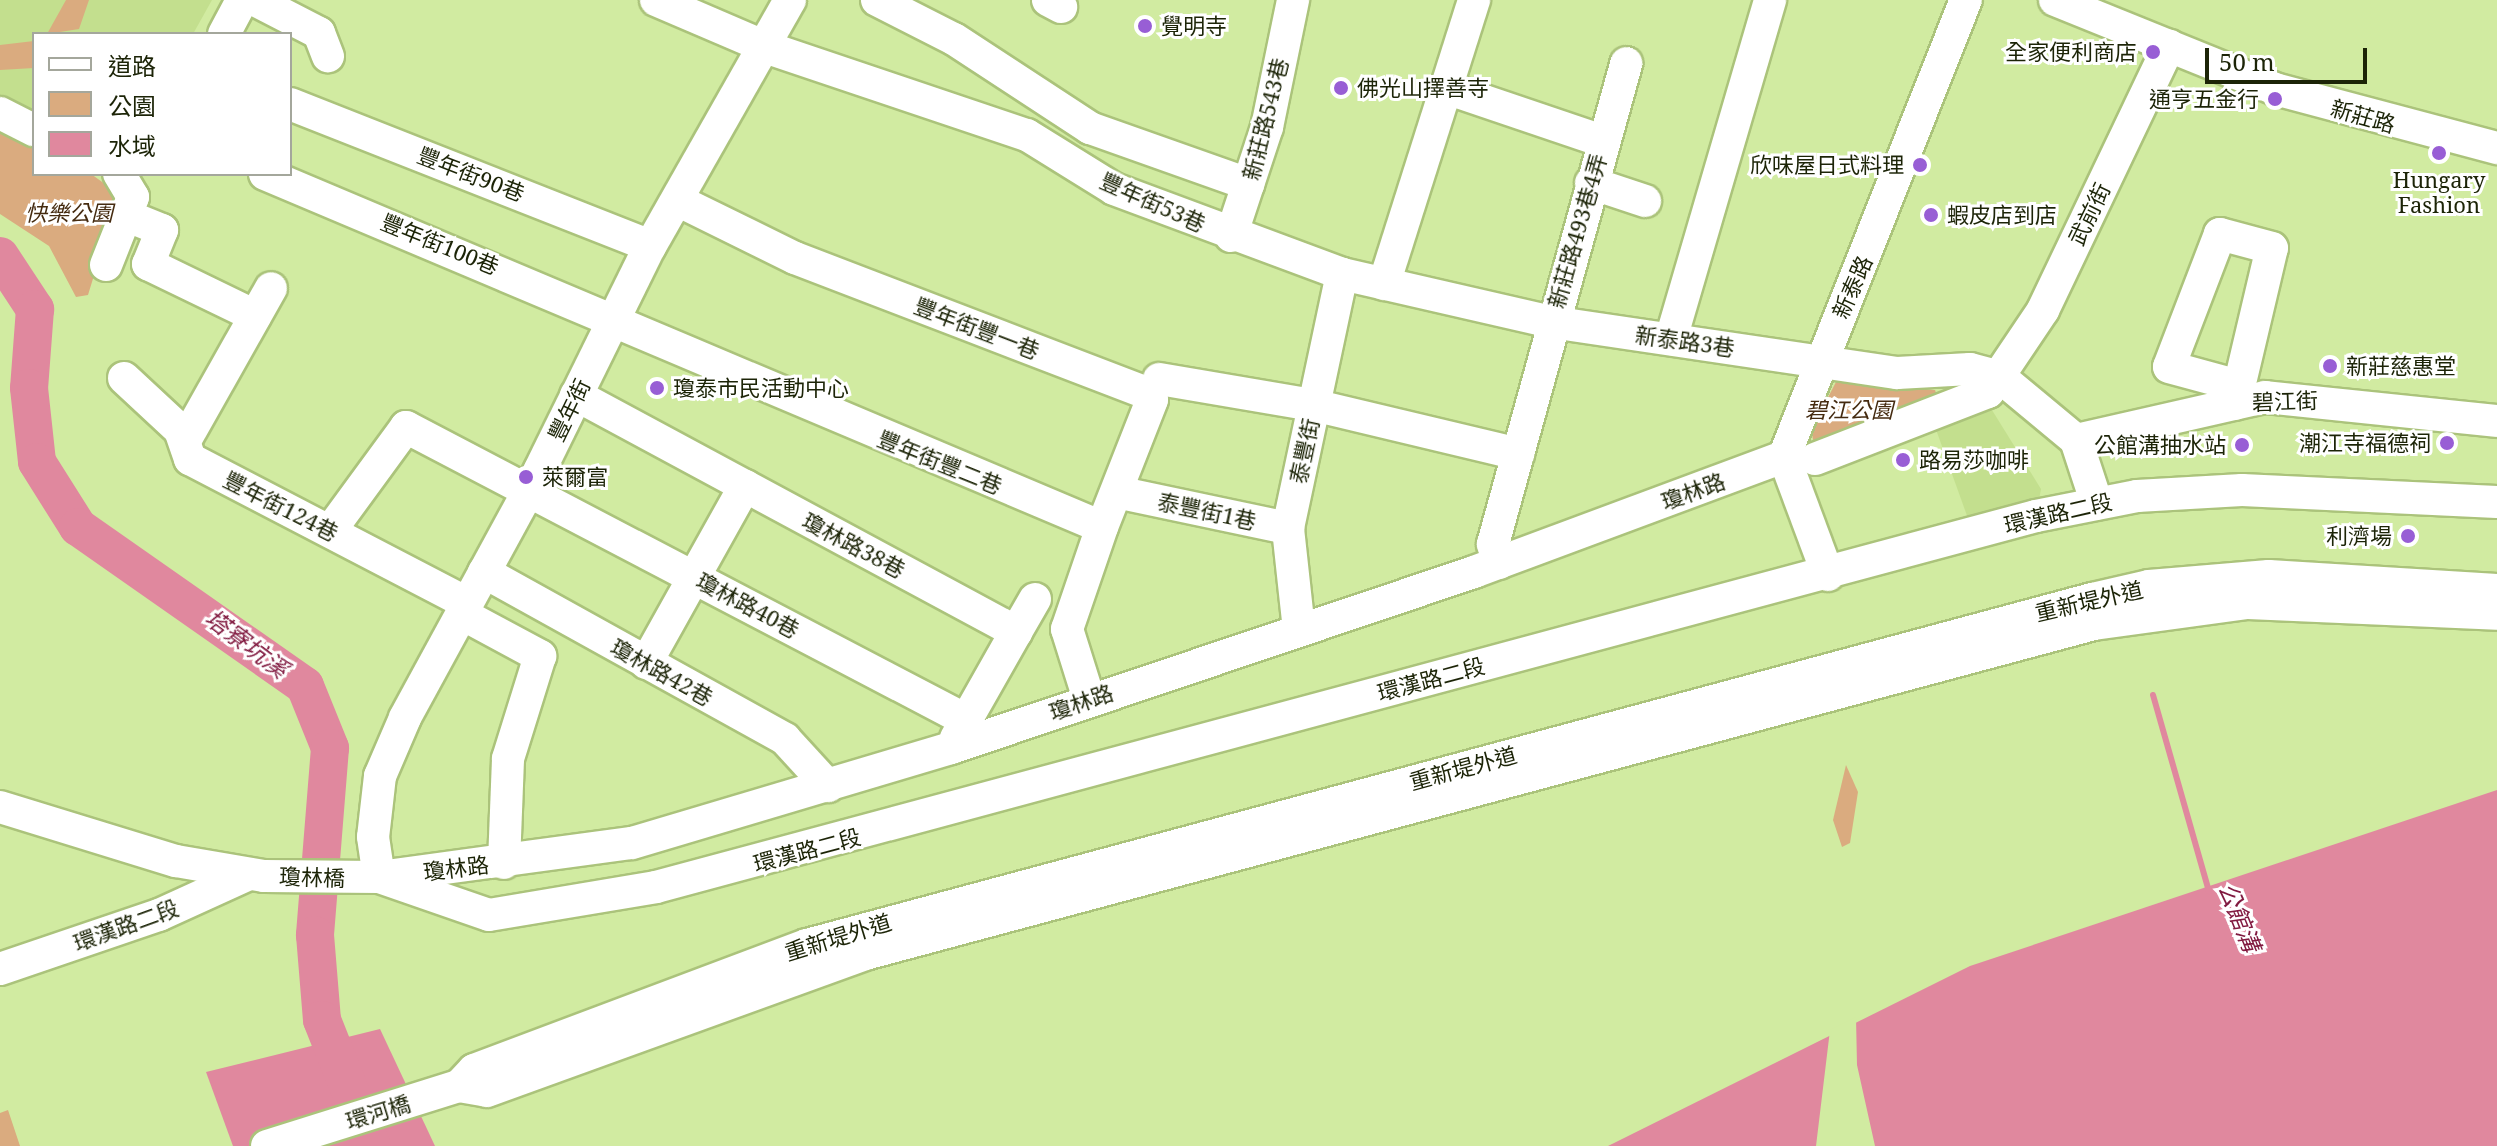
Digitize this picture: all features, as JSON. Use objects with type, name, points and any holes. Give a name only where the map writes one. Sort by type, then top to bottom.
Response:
[{"type":"street","points":[[225,32],[242,0]]},
{"type":"street","points":[[255,0],[319,33],[328,56]]},
{"type":"street","name":"豐年街53巷","points":[[656,0],[768,48],[1012,129],[1114,189],[1231,236],[1342,274],[1551,322]]},
{"type":"street","name":"豐年街","points":[[370,878],[380,776],[464,608],[529,489],[650,246],[768,48],[790,0]]},
{"type":"street","name":"豐年街53巷","points":[[877,0],[954,39],[1090,128],[1248,184]]},
{"type":"street","name":"新莊路543巷","points":[[1231,236],[1248,184],[1293,0]]},
{"type":"street","points":[[1384,284],[1474,0]]},
{"type":"street","points":[[1671,339],[1770,0]]},
{"type":"street","name":"新泰路","points":[[1800,458],[1819,361],[1966,0]]},
{"type":"street","name":"新莊路","points":[[2055,0],[2275,89],[2497,148]]},
{"type":"street","name":"武前街","points":[[2000,377],[2043,310],[2169,46]]},
{"type":"street","name":"新莊路493巷4弄","points":[[1499,563],[1493,544],[1551,322],[1626,63]]},
{"type":"street","name":"新莊路493巷4弄","points":[[1446,88],[1603,141]]},
{"type":"street","name":"豐年街90巷","points":[[292,105],[650,246]]},
{"type":"street","points":[[0,113],[32,129]]},
{"type":"street","name":"豐年街100巷","points":[[270,176],[614,317]]},
{"type":"street","points":[[1591,183],[1645,201]]},
{"type":"street","points":[[132,188],[162,230],[148,264],[255,316]]},
{"type":"street","points":[[106,265],[132,188]]},
{"type":"street","name":"豐年街豐一巷","points":[[677,200],[795,258],[1144,392],[1152,400],[1102,527]]},
{"type":"street","points":[[2220,234],[2272,248],[2237,395],[2169,367],[2220,234]]},
{"type":"street","name":"泰豐街","points":[[1299,630],[1288,528],[1342,274]]},
{"type":"street","points":[[186,439],[271,288]]},
{"type":"street","name":"豐年街豐二巷","points":[[614,317],[734,377],[1102,527]]},
{"type":"street","name":"新泰路3巷","points":[[1551,322],[1819,361],[2000,377]]},
{"type":"street","points":[[2000,377],[2076,440],[2097,504]]},
{"type":"street","name":"瓊林路","points":[[370,878],[504,863],[632,843],[828,786],[951,748],[1955,407],[1988,392],[2000,377]]},
{"type":"street","name":"豐年街124巷","points":[[124,378],[186,439],[190,459],[330,531],[540,656],[508,759],[504,863]]},
{"type":"street","points":[[1159,379],[1313,405],[1518,454]]},
{"type":"street","name":"瓊林路38巷","points":[[576,395],[1016,632]]},
{"type":"street","name":"碧江街","points":[[2076,440],[2237,395],[2299,396],[2497,421]]},
{"type":"street","name":"瓊林路40巷","points":[[330,531],[406,427],[966,720]]},
{"type":"street","points":[[1800,458],[1828,575]]},
{"type":"street","points":[[646,663],[745,486]]},
{"type":"street","name":"環漢路二段","points":[[370,878],[489,915],[565,906],[751,865],[2097,504],[2242,490],[2497,502]]},
{"type":"street","name":"泰豐街1巷","points":[[1126,494],[1288,528]]},
{"type":"street","points":[[1089,699],[1067,629],[1102,527]]},
{"type":"street","name":"瓊林路42巷","points":[[484,572],[785,739],[828,786]]},
{"type":"street","name":"重新堤外道","points":[[451,1089],[474,1070],[807,945],[2031,614],[2149,586],[2269,576],[2497,590]]},
{"type":"street","points":[[951,748],[1035,599]]},
{"type":"street","name":"重新堤外道","points":[[451,1089],[500,1086],[865,954],[2094,624],[2248,603],[2497,614]]},
{"type":"street","points":[[0,807],[176,861],[257,875]]},
{"type":"street","points":[[159,915],[176,861]]},
{"type":"street","name":"環漢路二段","points":[[0,969],[159,915],[257,875]]},
{"type":"street","name":"瓊林橋","points":[[257,875],[370,878]]},
{"type":"street","name":"環河橋","points":[[267,1146],[451,1089]]},
{"type":"shaded area","points":[[0,0],[212,0],[194,32],[32,32],[32,121],[0,103]]},
{"type":"shaded area","points":[[1987,402],[2041,489],[2038,505],[1970,524],[1934,424]]},
{"type":"green space","points":[[66,0],[89,0],[79,29],[48,32]]},
{"type":"green space","points":[[32,41],[32,68],[0,70],[0,45]]},
{"type":"green space","name":"快樂公園","points":[[0,127],[32,143],[32,176],[94,176],[119,194],[88,295],[76,297],[49,246],[0,214]]},
{"type":"green space","name":"碧江公園","points":[[1836,382],[1935,390],[1941,407],[1815,448],[1811,430]]},
{"type":"green space","points":[[1846,765],[1858,792],[1850,843],[1842,847],[1833,820]]},
{"type":"green space","points":[[8,1110],[20,1146],[0,1146],[0,1113]]},
{"type":"water","points":[[2497,790],[2497,1146],[1608,1146],[1970,966]]},
{"type":"water","points":[[380,1029],[435,1146],[233,1146],[206,1072]]},
{"type":"pier","points":[[1856,1017],[1857,1065],[1875,1146],[1816,1146],[1830,1030]]},
{"type":"waterway","name":"塔寮坑溪","points":[[0,256],[35,309],[29,388],[37,462],[78,527],[305,686],[330,748],[315,935],[322,1020],[372,1146]]},
{"type":"waterway","name":"公館溝","points":[[2153,695],[2209,891]]},
{"type":"place","name":"覺明寺","points":[[1145,26]]},
{"type":"place","name":"全家便利商店","points":[[2153,52]]},
{"type":"place","name":"佛光山擇善寺","points":[[1341,88]]},
{"type":"place","name":"通亨五金行","points":[[2275,99]]},
{"type":"place","name":"Hungary Fashion","points":[[2439,153]]},
{"type":"place","name":"欣味屋日式料理","points":[[1920,165]]},
{"type":"place","name":"蝦皮店到店","points":[[1931,215]]},
{"type":"place","name":"新莊慈惠堂","points":[[2330,366]]},
{"type":"place","name":"瓊泰市民活動中心","points":[[657,388]]},
{"type":"place","name":"潮江寺福德祠","points":[[2447,443]]},
{"type":"place","name":"公館溝抽水站","points":[[2242,445]]},
{"type":"place","name":"路易莎咖啡","points":[[1903,460]]},
{"type":"place","name":"萊爾富","points":[[526,477]]},
{"type":"place","name":"利濟場","points":[[2408,536]]}]
